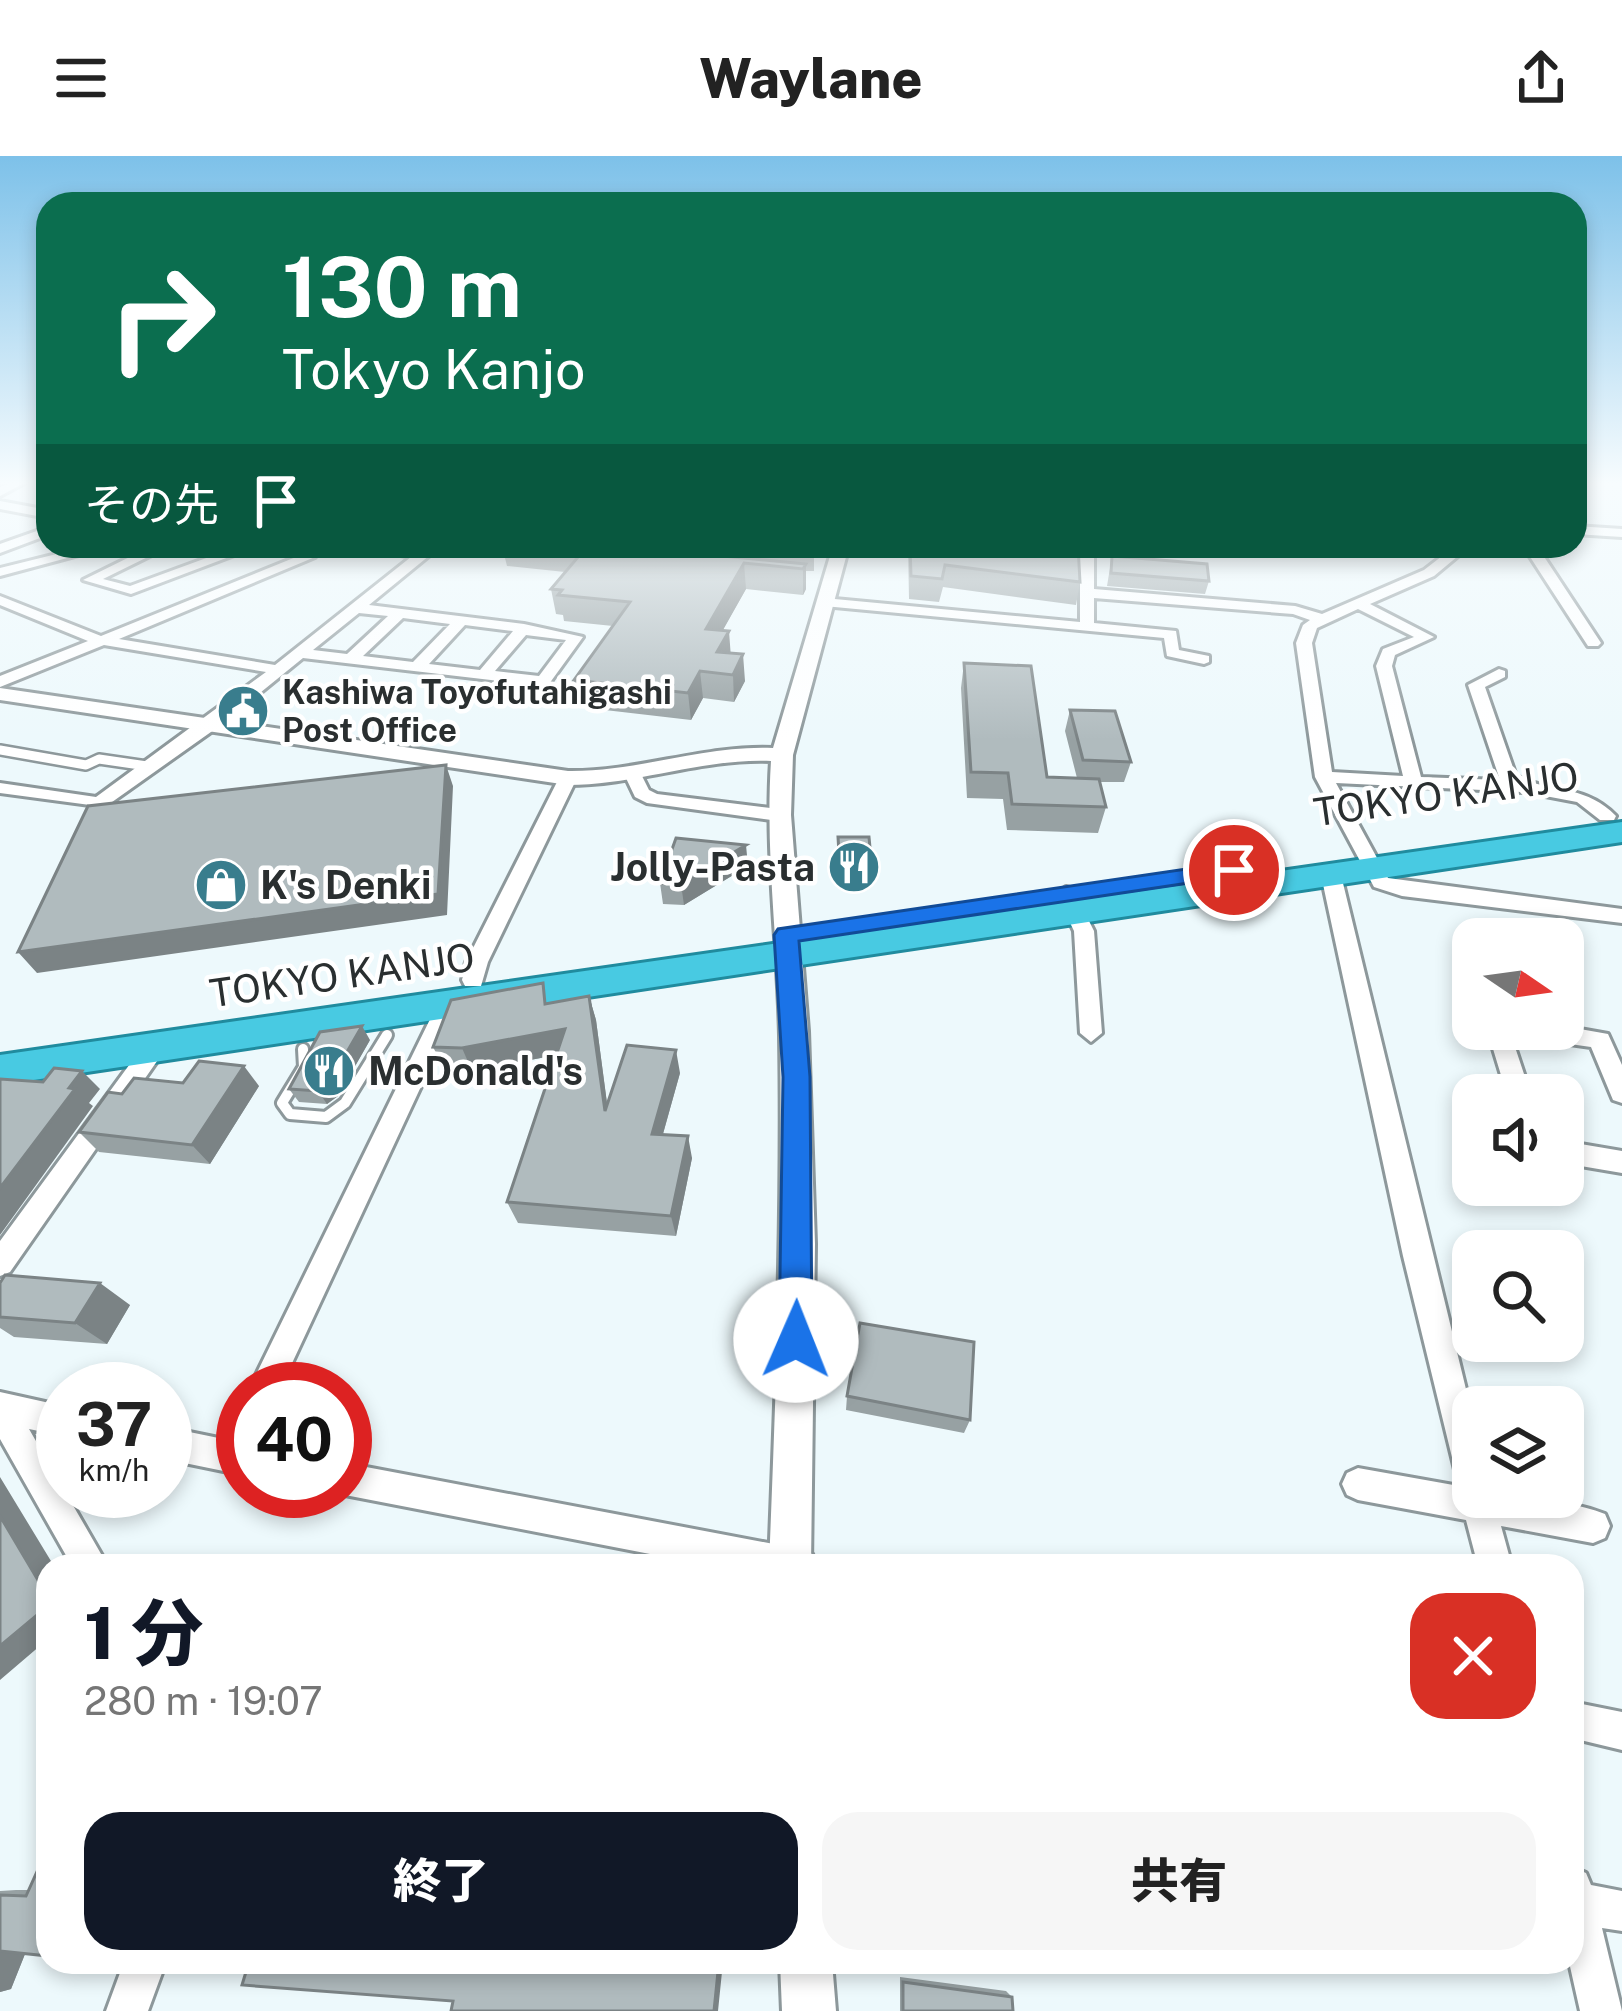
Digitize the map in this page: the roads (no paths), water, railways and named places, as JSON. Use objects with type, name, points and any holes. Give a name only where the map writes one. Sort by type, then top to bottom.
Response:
[{"type":"highway","name":"TOKYO KANJO","points":[[0,1070],[154,1048],[461,993],[1617,821]]},
{"type":"highway","name":"TOKYO KANJO","points":[[1071,903],[1331,875],[1366,860]]},
{"type":"highway","name":"TOKYO KANJO","points":[[0,1048],[461,993]]},
{"type":"street","points":[[117,568],[90,580],[131,590],[192,568]]},
{"type":"street","points":[[0,682],[281,568]]},
{"type":"street","points":[[0,788],[99,803],[212,723],[406,568]]},
{"type":"street","points":[[793,1554],[796,1077],[779,815],[782,755],[822,588],[831,568]]},
{"type":"street","points":[[1087,568],[1087,627]]},
{"type":"street","points":[[1436,568],[1310,626],[1304,643],[1324,777],[1366,860],[1382,882],[1402,889],[1622,916]]},
{"type":"street","points":[[1544,568],[1593,644]]},
{"type":"street","points":[[822,588],[1087,627],[1171,634],[1172,653],[1204,658]]},
{"type":"street","points":[[1087,593],[1295,610],[1324,620]]},
{"type":"street","points":[[4,605],[99,640],[279,670]]},
{"type":"street","points":[[1361,605],[1426,637],[1388,652],[1384,666],[1414,783]]},
{"type":"street","points":[[357,608],[521,625],[522,630]]},
{"type":"street","points":[[351,659],[401,613]]},
{"type":"street","points":[[417,667],[463,619]]},
{"type":"street","points":[[299,653],[543,681],[577,637],[522,630]]},
{"type":"street","points":[[484,675],[522,630]]},
{"type":"street","points":[[1499,674],[1476,685],[1508,779],[1524,788]]},
{"type":"street","points":[[0,694],[568,778],[634,776],[746,753],[782,755]]},
{"type":"street","points":[[634,776],[641,794],[653,799],[779,815]]},
{"type":"street","points":[[1324,777],[1524,788],[1583,798],[1617,821]]},
{"type":"street","points":[[277,1362],[568,778]]},
{"type":"street","points":[[1331,875],[1452,1395]]},
{"type":"street","points":[[1071,903],[1084,931],[1091,1033]]},
{"type":"street","points":[[1584,1038],[1600,1040],[1622,1093]]},
{"type":"street","points":[[0,1264],[154,1048]]},
{"type":"street","points":[[1584,1156],[1622,1162]]},
{"type":"street","points":[[0,1408],[36,1415]]},
{"type":"street","points":[[0,1408],[84,1554]]},
{"type":"street","points":[[372,1484],[736,1554]]},
{"type":"street","points":[[1358,1484],[1452,1492]]},
{"type":"street","points":[[1483,1518],[1492,1554]]},
{"type":"street","points":[[1564,1518],[1593,1526]]},
{"type":"street","points":[[1584,1723],[1622,1731]]},
{"type":"street","points":[[1584,1900],[1622,1911]]},
{"type":"street","points":[[1584,1942],[1601,2011]]},
{"type":"street","points":[[127,2011],[141,1974]]},
{"type":"street","points":[[807,1974],[809,2011]]},
{"type":"lane","points":[[0,750],[86,765],[99,759],[148,766]]},
{"type":"lane","points":[[303,1049],[304,1067],[282,1103],[290,1114],[328,1117],[341,1108],[387,1035]]},
{"type":"place","name":"Kashiwa Toyofutahigashi Post Office","points":[[243,711]]},
{"type":"place","name":"Jolly-Pasta","points":[[854,867]]},
{"type":"place","name":"K's Denki","points":[[221,885]]},
{"type":"place","name":"McDonald's","points":[[329,1071]]}]
